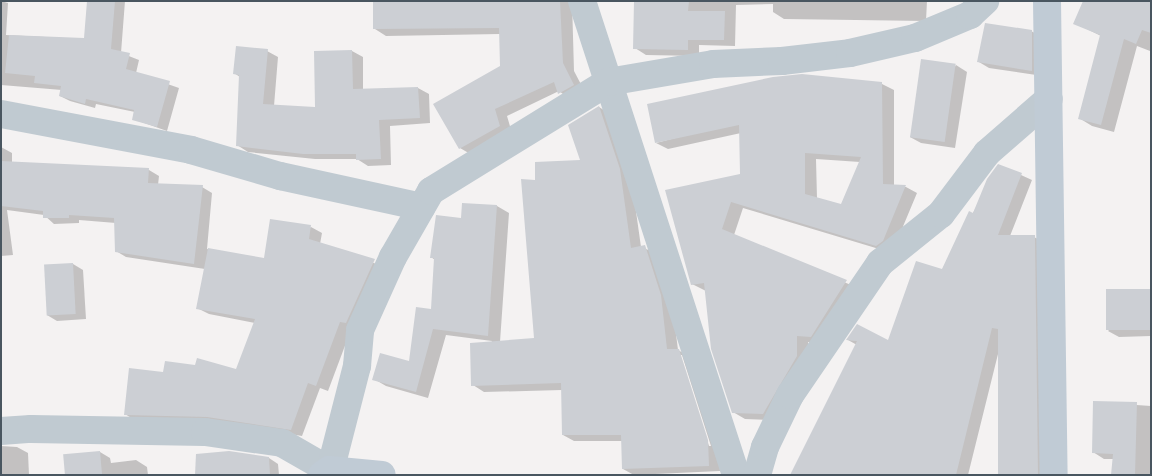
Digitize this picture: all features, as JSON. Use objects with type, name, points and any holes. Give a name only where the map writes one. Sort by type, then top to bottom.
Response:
[{"type":"street","points":[[582,1],[736,475]]},
{"type":"street","points":[[327,473],[357,366],[360,330],[393,257],[431,191],[608,82],[713,64],[782,61],[859,51],[915,38],[970,15],[985,1]]},
{"type":"street","points":[[1047,1],[1054,475]]},
{"type":"street","points":[[757,475],[765,447],[790,395],[880,263],[941,214],[987,154],[1049,99]]},
{"type":"street","points":[[1,114],[191,150],[280,176],[422,207]]},
{"type":"street","points":[[1,431],[31,429],[205,432],[282,443],[327,473],[382,475]]},
{"type":"building","points":[[87,1],[115,1],[111,49],[130,53],[126,69],[170,81],[157,127],[132,120],[134,110],[86,99],[85,104],[59,96],[61,86],[34,83],[35,76],[5,73],[9,35],[84,38]]},
{"type":"building","points":[[373,1],[560,1],[563,63],[574,85],[558,94],[554,82],[495,109],[500,126],[459,149],[433,104],[500,66],[499,28],[373,29]]},
{"type":"building","points":[[634,1],[689,1],[688,11],[725,11],[724,40],[688,40],[688,50],[633,49]]},
{"type":"building","points":[[1083,1],[1151,1],[1151,33],[1142,30],[1136,44],[1124,39],[1101,125],[1078,119],[1100,35],[1073,24]]},
{"type":"building","points":[[985,23],[1032,30],[1032,71],[977,62]]},
{"type":"building","points":[[236,46],[268,49],[263,104],[315,107],[314,51],[352,50],[353,89],[418,87],[420,118],[379,120],[381,159],[356,160],[356,154],[303,154],[236,146],[239,75],[233,74]]},
{"type":"building","points":[[921,59],[956,64],[945,142],[910,137]]},
{"type":"building","points":[[802,74],[882,82],[883,184],[906,185],[883,241],[876,246],[731,202],[722,229],[847,280],[811,337],[797,336],[797,356],[763,414],[732,413],[711,349],[704,283],[691,285],[665,190],[740,174],[739,125],[655,143],[647,104],[773,77]],"holes":[[[805,153],[861,157],[841,204],[805,194]]]},
{"type":"building","points":[[599,106],[620,169],[631,248],[645,245],[661,295],[667,349],[679,349],[708,440],[709,466],[622,469],[621,435],[562,435],[561,383],[471,386],[470,343],[534,338],[521,179],[535,180],[535,162],[580,160],[568,125]]},
{"type":"building","points":[[1,161],[149,168],[148,183],[203,185],[194,264],[115,252],[114,218],[69,215],[69,218],[43,218],[43,211],[1,206]]},
{"type":"building","points":[[998,164],[1022,173],[998,235],[1035,235],[1038,474],[998,474],[998,329],[992,328],[956,475],[790,475],[857,341],[846,340],[857,324],[888,340],[916,261],[942,269],[969,211],[973,213],[987,179]]},
{"type":"building","points":[[462,203],[497,205],[488,336],[433,329],[416,392],[372,380],[380,353],[409,361],[416,307],[431,309],[434,258],[430,258],[436,215],[461,218]]},
{"type":"building","points":[[270,219],[311,225],[309,239],[375,259],[346,323],[340,322],[316,386],[308,383],[291,430],[207,417],[124,415],[129,368],[163,372],[165,361],[195,365],[197,358],[236,369],[255,319],[196,309],[208,248],[264,258]]},
{"type":"building","points":[[73,263],[76,314],[47,315],[44,265]]},
{"type":"building","points":[[1106,289],[1151,289],[1151,330],[1106,330]]},
{"type":"building","points":[[1093,401],[1137,402],[1135,475],[1111,475],[1113,454],[1092,453]]},
{"type":"building","points":[[100,451],[102,475],[65,475],[63,454]]},
{"type":"building","points":[[229,451],[269,457],[270,475],[195,475],[196,454]]}]
